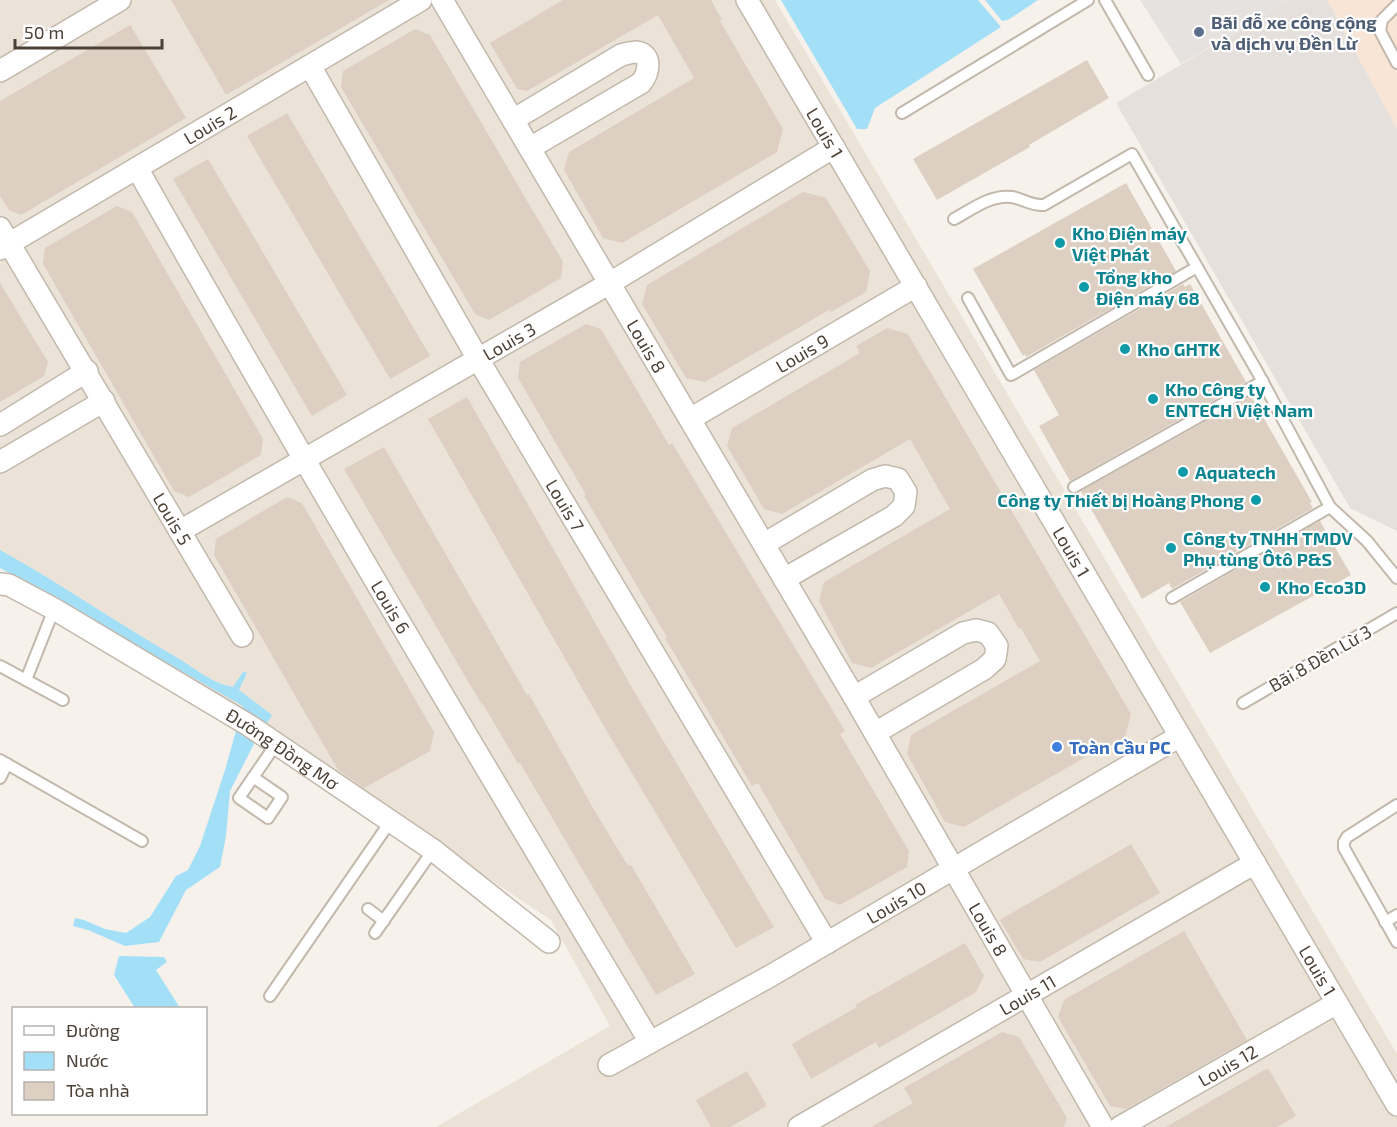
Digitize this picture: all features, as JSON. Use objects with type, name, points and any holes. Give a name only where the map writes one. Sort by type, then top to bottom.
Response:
[{"type":"street","points":[[0,71],[91,7],[120,0]]},
{"type":"street","name":"Louis 2","points":[[3,240],[137,168],[421,0]]},
{"type":"street","name":"Louis 8","points":[[442,0],[854,697],[1103,1127]]},
{"type":"street","name":"Louis 1","points":[[747,0],[1397,1105]]},
{"type":"street","points":[[513,120],[621,55],[636,52],[644,56],[648,64],[648,74],[641,83],[530,148]]},
{"type":"street","name":"Louis 7","points":[[310,66],[478,360],[827,943]]},
{"type":"street","name":"Louis 3","points":[[180,531],[610,283],[834,147]]},
{"type":"street","name":"Louis 6","points":[[137,168],[304,460],[550,877],[650,1041]]},
{"type":"street","name":"Louis 5","points":[[3,240],[87,371],[242,636]]},
{"type":"street","name":"Louis 9","points":[[690,419],[916,286]]},
{"type":"street","points":[[0,425],[87,371]]},
{"type":"street","points":[[0,462],[104,401]]},
{"type":"street","points":[[764,544],[872,480],[885,476],[898,479],[906,492],[904,506],[894,516],[784,579]]},
{"type":"street","name":"Đường Đồng Mơ","points":[[0,584],[9,585],[54,609],[250,726],[433,850],[549,942]]},
{"type":"street","points":[[854,697],[963,633],[976,630],[988,633],[997,646],[995,659],[984,669],[875,733]]},
{"type":"street","name":"Louis 10","points":[[609,1065],[827,943],[1180,736]]},
{"type":"street","name":"Louis 11","points":[[799,1127],[1255,863]]},
{"type":"street","name":"Louis 12","points":[[1120,1127],[1337,1003]]},
{"type":"lane","points":[[902,113],[1088,0]]},
{"type":"lane","points":[[1105,0],[1148,75]]},
{"type":"lane","points":[[1397,5],[1382,20],[1380,31],[1397,63]]},
{"type":"lane","points":[[954,219],[997,197],[1014,198],[1038,206],[1044,205],[1132,154],[1263,381],[1330,507],[1367,541],[1397,578]]},
{"type":"lane","points":[[968,298],[1011,375],[1197,267]]},
{"type":"lane","points":[[1074,487],[1263,381]]},
{"type":"lane","points":[[1172,598],[1330,507]]},
{"type":"lane","points":[[26,680],[54,609]]},
{"type":"lane","name":"Bãi 8 Đền Lừ 3","points":[[1243,703],[1397,613]]},
{"type":"lane","points":[[0,666],[63,700]]},
{"type":"lane","points":[[253,777],[282,797],[272,821],[239,798],[253,777],[276,744]]},
{"type":"lane","points":[[0,778],[4,762],[142,841]]},
{"type":"lane","points":[[1397,805],[1347,837],[1344,842],[1344,848],[1397,942]]},
{"type":"lane","points":[[270,996],[390,822]]},
{"type":"lane","points":[[375,933],[433,850]]},
{"type":"lane","points":[[368,909],[384,921]]},
{"type":"lane","points":[[1385,922],[1397,915]]},
{"type":"shaded area","points":[[0,0],[775,0],[1397,1054],[1397,1127],[436,1127],[610,1026],[551,920],[0,555]]},
{"type":"shaded area","name":"Bãi đỗ xe công cộng và dịch vụ Đền Lừ","points":[[1140,0],[1291,0],[1181,64]]},
{"type":"shaded area","points":[[1291,0],[1327,0],[1397,129],[1397,531],[1350,508],[1116,103]]},
{"type":"shaded area","points":[[1327,0],[1397,0],[1397,129]]},
{"type":"water","points":[[781,0],[978,0],[1001,27],[875,108],[867,129],[857,129]]},
{"type":"water","points":[[985,0],[1038,0],[1008,20],[1002,21]]},
{"type":"water","points":[[0,550],[210,679],[233,687],[243,672],[247,673],[239,690],[272,715],[255,742],[230,791],[226,836],[220,867],[186,890],[159,942],[125,946],[73,926],[75,918],[105,929],[126,933],[150,917],[176,876],[188,870],[200,846],[243,706],[0,568]]},
{"type":"water","points":[[119,956],[164,957],[167,962],[156,970],[179,1007],[134,1007],[114,975]]},
{"type":"building","points":[[171,0],[389,0],[226,95]]},
{"type":"building","points":[[563,0],[711,0],[722,20],[720,21],[783,129],[777,152],[622,243],[603,238],[564,170],[569,152],[694,78],[658,15],[527,91],[517,89],[490,43]]},
{"type":"building","points":[[130,25],[186,118],[21,215],[9,210],[0,196],[0,101]]},
{"type":"building","points":[[415,29],[430,35],[563,262],[561,278],[489,320],[475,314],[341,87],[343,71]]},
{"type":"building","points":[[1087,60],[1109,98],[1029,145],[1030,147],[937,200],[913,159]]},
{"type":"building","points":[[287,113],[430,356],[390,379],[247,136]]},
{"type":"building","points":[[208,159],[347,395],[312,416],[173,179]]},
{"type":"building","points":[[1126,183],[1176,271],[1026,357],[1025,354],[1023,356],[973,269]]},
{"type":"building","points":[[803,192],[826,198],[870,271],[866,292],[831,312],[829,310],[705,382],[686,378],[642,304],[647,285]]},
{"type":"building","points":[[117,206],[132,212],[263,439],[261,455],[189,497],[174,491],[43,264],[45,248]]},
{"type":"building","points":[[0,283],[48,362],[44,376],[0,402]]},
{"type":"building","points":[[1183,284],[1185,287],[1190,284],[1246,382],[1070,481],[1039,426],[1059,415],[1034,370]]},
{"type":"building","points":[[586,324],[601,329],[669,445],[672,443],[845,731],[840,734],[909,851],[907,867],[840,905],[825,899],[758,783],[752,786],[665,638],[667,637],[518,378],[520,362]]},
{"type":"building","points":[[887,328],[908,334],[1131,714],[1125,737],[1095,754],[1094,752],[964,827],[945,822],[907,754],[911,735],[1040,661],[1021,628],[1019,629],[999,594],[871,668],[852,663],[819,601],[824,582],[950,509],[910,439],[782,514],[764,509],[727,446],[732,428],[860,353],[856,346]]},
{"type":"building","points":[[1251,396],[1312,502],[1310,503],[1313,508],[1172,589],[1169,583],[1142,599],[1081,491]]},
{"type":"building","points":[[467,397],[639,700],[774,927],[736,948],[595,711],[428,419]]},
{"type":"building","points":[[384,447],[593,808],[628,866],[631,865],[695,974],[656,995],[520,763],[518,764],[482,705],[344,469]]},
{"type":"building","points":[[287,497],[302,503],[434,732],[430,751],[364,788],[338,770],[214,555],[216,539]]},
{"type":"building","name":"Kho Eco3D","points":[[1320,521],[1351,575],[1210,653],[1180,602]]},
{"type":"building","points":[[1131,844],[1160,893],[1040,962],[1023,959],[1000,920]]},
{"type":"building","points":[[1184,931],[1247,1040],[1126,1109],[1110,1106],[1058,1017],[1064,1000]]},
{"type":"building","points":[[965,943],[984,976],[976,992],[879,1048],[876,1042],[811,1079],[792,1044],[857,1007],[855,1005]]},
{"type":"building","points":[[1002,1032],[1019,1037],[1067,1118],[1064,1127],[871,1127],[913,1103],[904,1088]]},
{"type":"building","points":[[1268,1068],[1296,1116],[1277,1127],[1166,1127]]},
{"type":"building","points":[[747,1071],[767,1106],[730,1127],[711,1127],[696,1100]]},
{"type":"place","name":"Bãi đỗ xe công cộng và dịch vụ Đền Lừ","points":[[1199,32]]},
{"type":"place","name":"Kho Điện máy Việt Phát","points":[[1060,243]]},
{"type":"place","name":"Tổng kho Điện máy 68","points":[[1084,287]]},
{"type":"place","name":"Kho GHTK","points":[[1125,349]]},
{"type":"place","name":"Kho Công ty ENTECH Việt Nam","points":[[1153,399]]},
{"type":"place","name":"Aquatech","points":[[1183,472]]},
{"type":"place","name":"Công ty Thiết bị Hoàng Phong","points":[[1256,500]]},
{"type":"place","name":"Công ty TNHH TMDV Phụ tùng Ôtô P&S","points":[[1171,548]]},
{"type":"place","name":"Kho Eco3D","points":[[1265,587]]},
{"type":"place","name":"Toàn Cầu PC","points":[[1057,747]]}]
